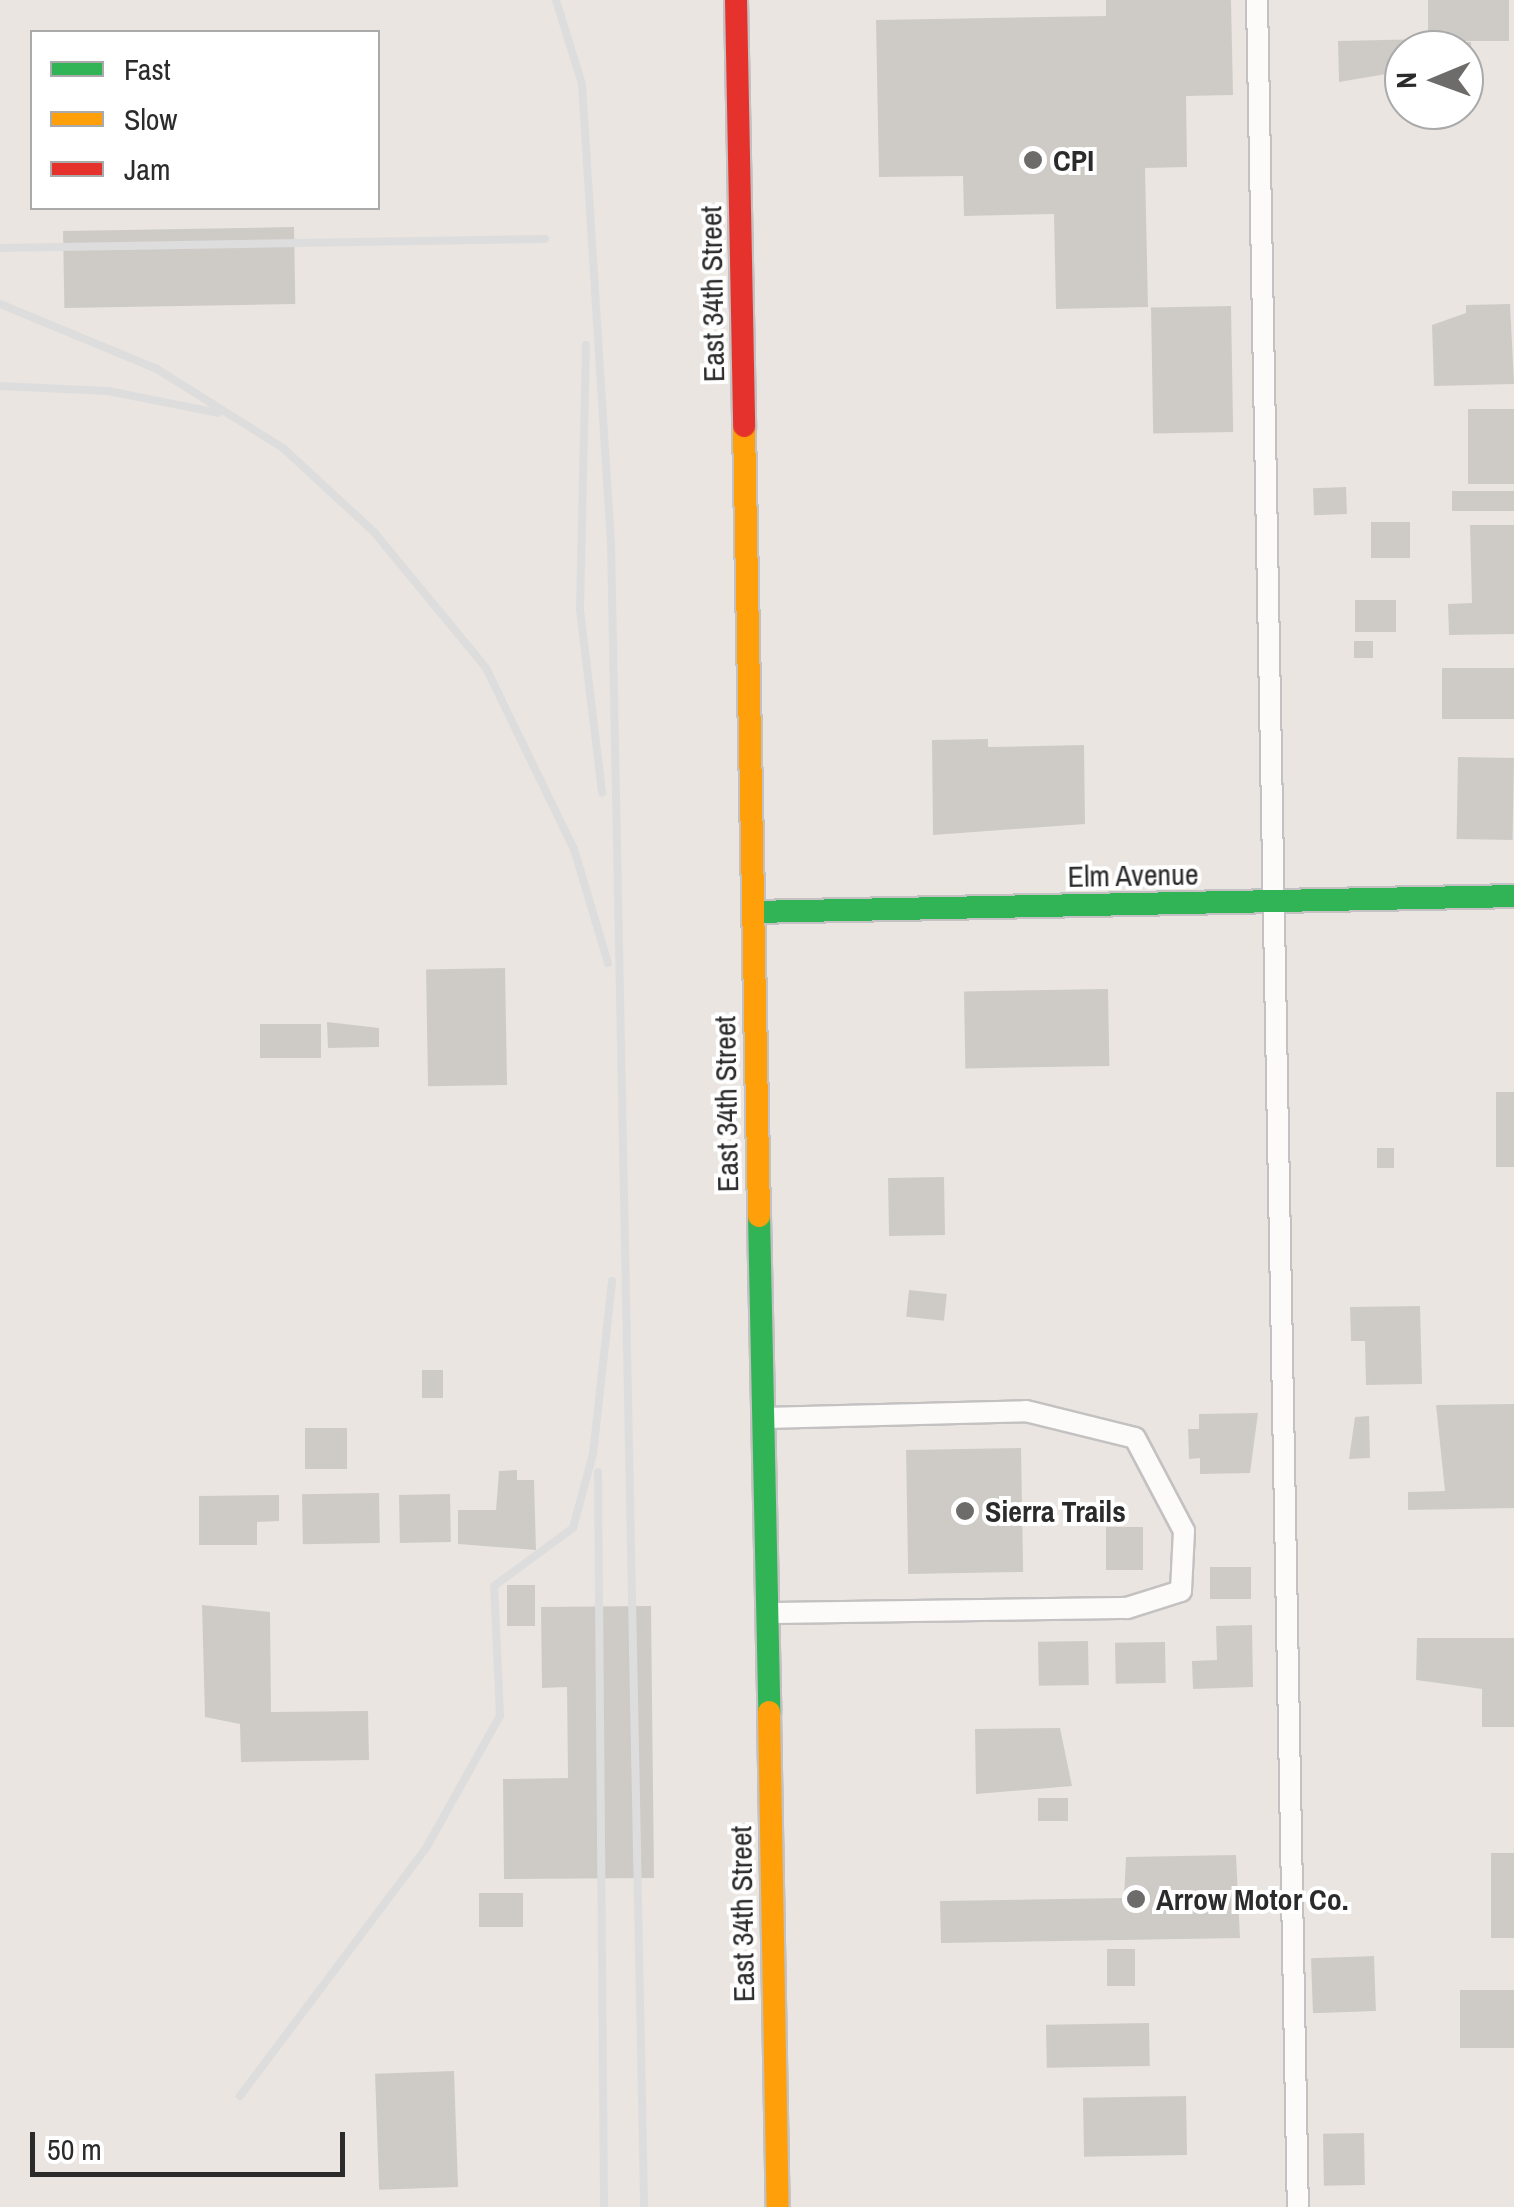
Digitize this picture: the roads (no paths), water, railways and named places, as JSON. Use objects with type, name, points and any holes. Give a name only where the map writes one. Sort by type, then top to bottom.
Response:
[{"type":"main road","name":"East 34th Street","points":[[736,0],[778,2207]]},
{"type":"main road","name":"Elm Avenue","points":[[752,912],[1514,896]]},
{"type":"lane","points":[[1257,0],[1298,2207]]},
{"type":"lane","points":[[763,1418],[1026,1411],[1136,1438],[1184,1531],[1182,1591],[1127,1608],[766,1613]]},
{"type":"railway","points":[[556,0],[582,84],[611,543],[644,2207]]},
{"type":"railway","points":[[0,248],[545,239]]},
{"type":"railway","points":[[0,304],[157,369],[283,448],[374,532],[486,668],[574,849],[608,963]]},
{"type":"railway","points":[[586,345],[580,610],[602,793]]},
{"type":"railway","points":[[0,386],[108,391],[218,413]]},
{"type":"railway","points":[[240,2096],[425,1850],[500,1716],[494,1586],[573,1528],[593,1454],[612,1281]]},
{"type":"railway","points":[[598,1472],[604,2207]]},
{"type":"place","name":"CPI","points":[[1033,160]]},
{"type":"place","name":"Sierra Trails","points":[[965,1511]]},
{"type":"place","name":"Arrow Motor Co.","points":[[1136,1899]]}]
